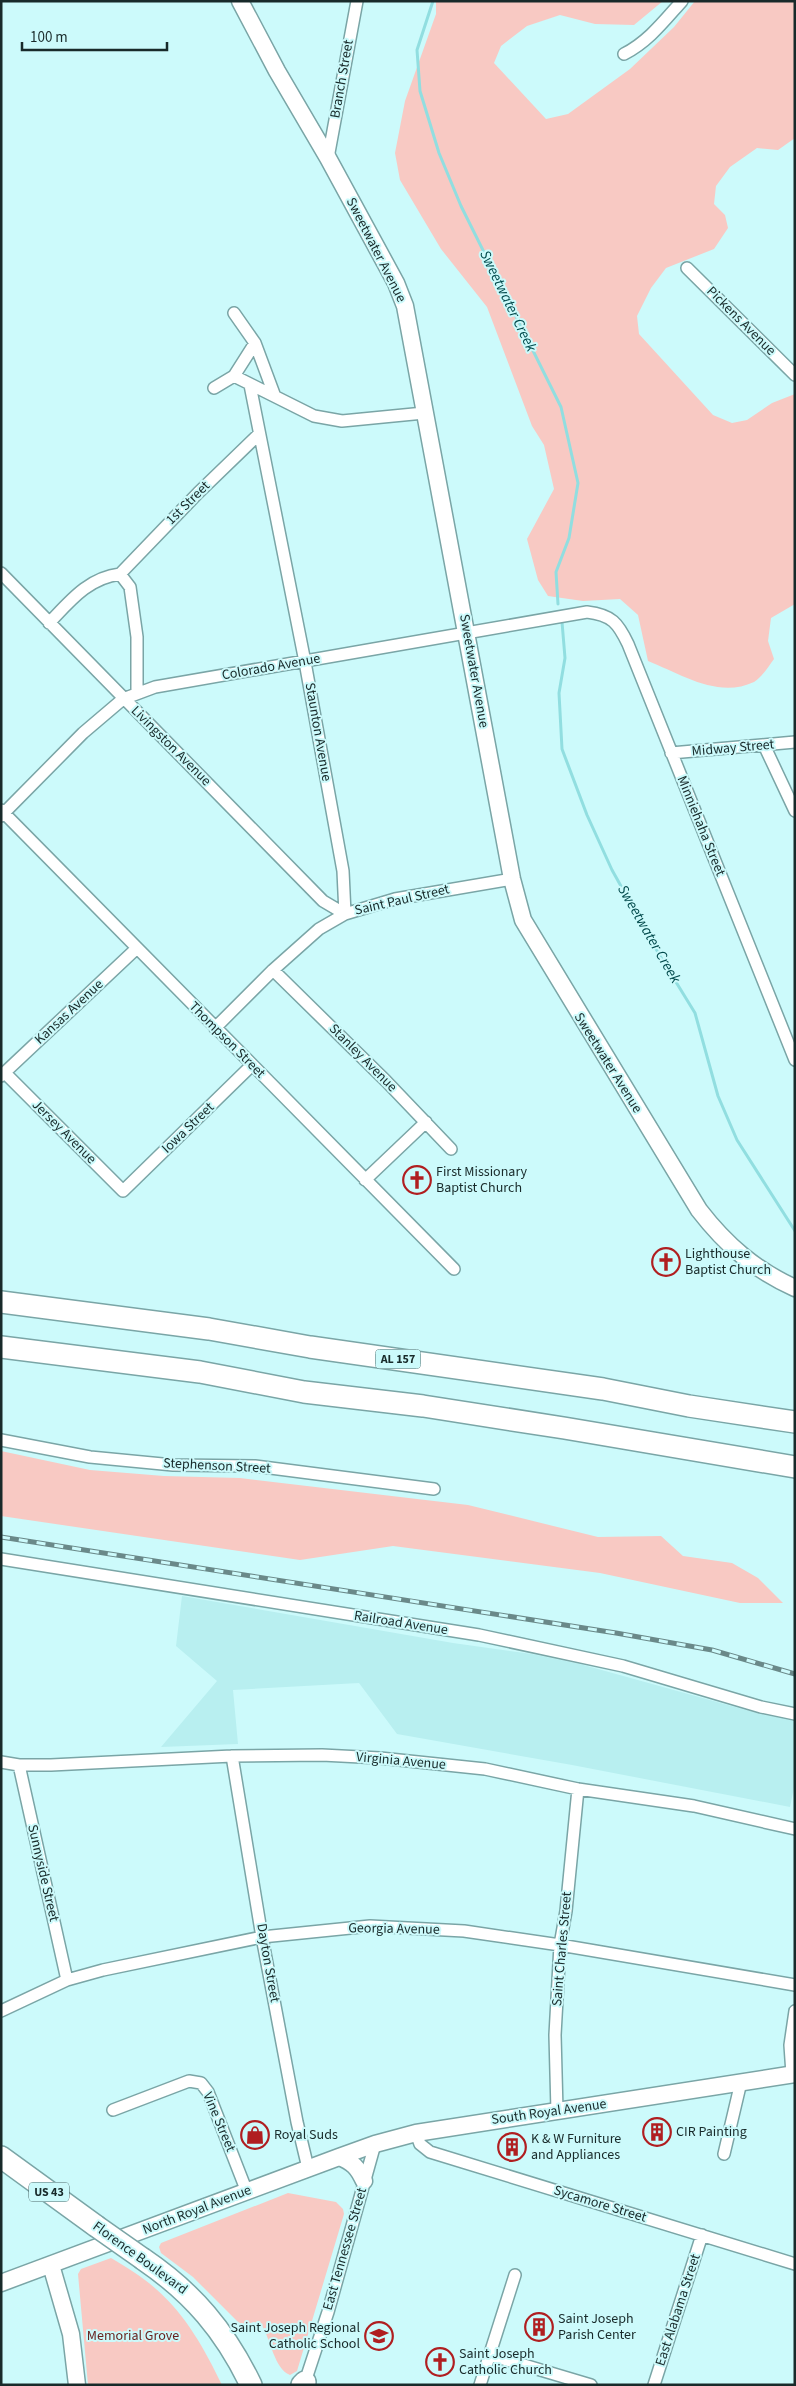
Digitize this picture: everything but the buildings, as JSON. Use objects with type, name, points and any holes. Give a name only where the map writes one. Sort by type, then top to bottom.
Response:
[{"type":"highway","name":"AL 157","points":[[1,1302],[209,1329],[310,1347],[594,1387],[689,1406],[795,1422]]},
{"type":"highway","points":[[1,1347],[200,1372],[304,1392],[470,1413],[795,1467]]},
{"type":"highway","name":"Florence Boulevard","points":[[1,2157],[143,2258],[189,2294],[222,2334],[248,2381]]},
{"type":"street","name":"Sweetwater Avenue","points":[[240,1],[277,71],[328,158],[401,294],[408,318],[424,413],[467,632],[512,879],[523,920],[699,1210],[729,1246],[748,1262],[795,1288]]},
{"type":"street","name":"Branch Street","points":[[328,158],[357,1]]},
{"type":"street","points":[[624,54],[638,47],[651,36],[682,1]]},
{"type":"street","name":"Pickens Avenue","points":[[687,268],[793,371]]},
{"type":"street","points":[[234,313],[255,343],[274,394]]},
{"type":"street","points":[[214,388],[234,376],[255,343]]},
{"type":"street","points":[[234,376],[250,385],[274,394],[314,416],[342,420],[424,413]]},
{"type":"street","name":"Staunton Avenue","points":[[250,385],[258,435],[305,662],[343,872],[345,914]]},
{"type":"street","name":"1st Street","points":[[120,574],[198,493],[258,435]]},
{"type":"street","name":"Livingston Avenue","points":[[1,573],[323,901],[345,914]]},
{"type":"street","points":[[49,623],[87,586],[103,577],[120,574],[130,587],[136,629],[137,692]]},
{"type":"street","name":"Colorado Avenue","points":[[2,813],[83,733],[123,699],[137,692],[155,687],[588,612]]},
{"type":"street","name":"Minniehaha Street","points":[[588,612],[604,614],[617,624],[623,634],[795,1060]]},
{"type":"street","name":"Midway Street","points":[[671,753],[795,742]]},
{"type":"street","points":[[764,745],[795,812]]},
{"type":"street","name":"Thompson Street","points":[[2,813],[454,1270]]},
{"type":"street","name":"Saint Paul Street","points":[[215,1028],[273,970],[319,930],[345,914],[394,899],[512,879]]},
{"type":"street","name":"Kansas Avenue","points":[[3,1074],[137,948]]},
{"type":"street","name":"Stanley Avenue","points":[[273,970],[451,1148]]},
{"type":"street","name":"Iowa Street","points":[[123,1191],[252,1065]]},
{"type":"street","name":"Jersey Avenue","points":[[3,1074],[123,1191]]},
{"type":"street","points":[[365,1180],[426,1122]]},
{"type":"street","name":"Stephenson Street","points":[[1,1440],[90,1457],[173,1465],[255,1466],[434,1489]]},
{"type":"street","name":"Railroad Avenue","points":[[1,1559],[479,1635],[623,1666],[761,1707],[795,1714]]},
{"type":"street","name":"Virginia Avenue","points":[[1,1762],[19,1765],[232,1756],[322,1755],[439,1763],[495,1771],[578,1789],[694,1806],[795,1829]]},
{"type":"street","name":"Dayton Street","points":[[232,1756],[262,1937],[297,2122],[308,2168]]},
{"type":"street","name":"Sunnyside Street","points":[[19,1765],[67,1980]]},
{"type":"street","name":"Saint Charles Street","points":[[557,2111],[555,2035],[560,1945],[566,1911],[578,1789]]},
{"type":"street","name":"Georgia Avenue","points":[[3,2007],[67,1980],[209,1947],[262,1937],[346,1928],[404,1927],[464,1930],[795,1985]]},
{"type":"street","points":[[793,2074],[790,2045],[795,2011]]},
{"type":"street","name":"South Royal Avenue","points":[[308,2168],[375,2144],[416,2133],[793,2074]]},
{"type":"street","name":"Vine Street","points":[[113,2110],[189,2081],[201,2083],[208,2092],[247,2192]]},
{"type":"street","points":[[724,2154],[741,2082]]},
{"type":"street","name":"Sycamore Street","points":[[416,2133],[420,2144],[430,2152],[795,2264]]},
{"type":"street","name":"East Tennessee Street","points":[[304,2384],[328,2312],[375,2144]]},
{"type":"street","points":[[339,2157],[350,2160],[356,2166],[364,2182]]},
{"type":"street","name":"North Royal Avenue","points":[[1,2283],[308,2168]]},
{"type":"street","name":"East Alabama Street","points":[[654,2385],[702,2235]]},
{"type":"street","points":[[51,2265],[71,2334],[76,2385]]},
{"type":"street","points":[[480,2385],[515,2275]]},
{"type":"street","points":[[490,2355],[591,2385]]},
{"type":"shaded area","points":[[182,1596],[453,1643],[532,1654],[580,1664],[764,1715],[795,1720],[795,1783],[790,1807],[397,1734],[359,1683],[233,1690],[238,1744],[161,1747],[217,1681],[176,1646]]},
{"type":"green space","points":[[436,1],[663,1],[634,25],[595,24],[560,15],[527,26],[501,46],[494,63],[546,119],[568,114],[630,69],[674,27],[695,1],[795,1],[795,138],[778,150],[757,148],[730,167],[716,186],[714,204],[725,215],[728,228],[714,249],[666,268],[651,288],[637,316],[639,334],[713,415],[732,423],[747,420],[772,403],[795,394],[795,604],[771,618],[768,641],[774,659],[754,682],[740,687],[713,686],[687,678],[648,661],[638,615],[620,599],[583,601],[548,596],[538,580],[527,539],[554,489],[544,445],[532,426],[487,307],[441,249],[400,180],[395,153],[405,101],[436,14]]},
{"type":"green space","points":[[1,1451],[90,1470],[164,1476],[240,1478],[468,1505],[598,1537],[661,1536],[683,1556],[732,1563],[758,1578],[783,1603],[740,1603],[600,1573],[393,1546],[300,1560],[1,1516]]},
{"type":"green space","points":[[288,2193],[336,2202],[343,2209],[344,2214],[297,2371],[290,2375],[280,2367],[276,2360],[261,2324],[254,2322],[243,2325],[237,2321],[193,2277],[161,2253],[159,2247],[161,2243]]},
{"type":"green space","name":"Memorial Grove","points":[[111,2258],[151,2285],[177,2310],[202,2346],[222,2385],[88,2385],[78,2274],[81,2269]]},
{"type":"waterway","name":"Sweetwater Creek","points":[[433,1],[417,50],[420,91],[439,153],[461,206],[561,407],[578,483],[569,538],[556,572],[558,604]]},
{"type":"waterway","name":"Sweetwater Creek","points":[[562,622],[565,658],[559,693],[562,749],[587,815],[612,870],[660,956],[695,1013],[718,1096],[737,1140],[795,1231]]},
{"type":"railway","points":[[1,1537],[616,1633],[712,1650],[795,1674]]},
{"type":"place","name":"First Missionary Baptist Church","points":[[417,1180]]},
{"type":"place","name":"Lighthouse Baptist Church","points":[[666,1262]]},
{"type":"place","name":"CIR Painting","points":[[657,2132]]},
{"type":"place","name":"Royal Suds","points":[[255,2135]]},
{"type":"place","name":"K & W Furniture and Appliances","points":[[512,2147]]},
{"type":"place","name":"Saint Joseph Parish Center","points":[[539,2327]]},
{"type":"place","name":"Saint Joseph Regional Catholic School","points":[[379,2336]]},
{"type":"place","name":"Saint Joseph Catholic Church","points":[[440,2362]]}]
